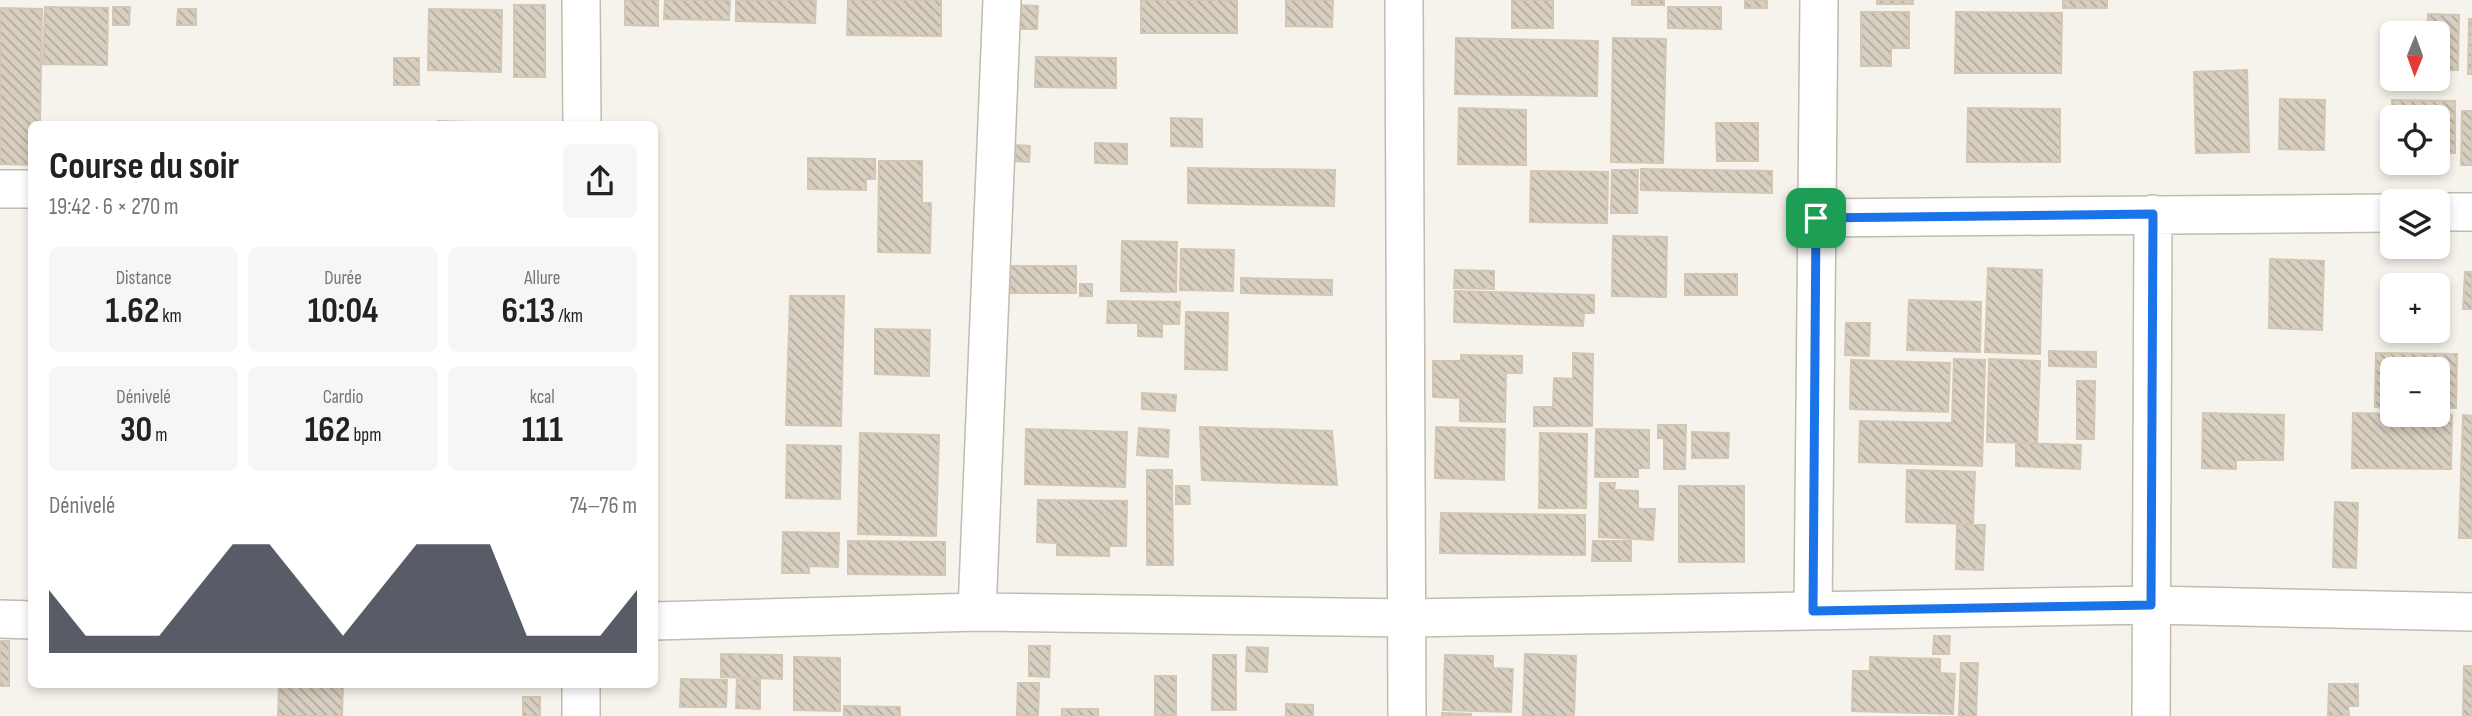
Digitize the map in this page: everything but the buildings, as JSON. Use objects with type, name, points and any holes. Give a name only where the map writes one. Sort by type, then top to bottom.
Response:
[{"type":"street","points":[[582,0],[582,121]]},
{"type":"street","points":[[977,612],[1002,0]]},
{"type":"street","points":[[1404,0],[1407,716]]},
{"type":"street","points":[[1813,611],[1819,0]]},
{"type":"street","points":[[0,189],[28,189]]},
{"type":"street","points":[[2450,212],[2472,212]]},
{"type":"street","points":[[1816,218],[2380,213]]},
{"type":"street","points":[[2151,716],[2153,214]]},
{"type":"street","points":[[658,621],[977,612],[1407,618],[2151,605],[2472,612]]},
{"type":"street","points":[[0,619],[28,620]]},
{"type":"street","points":[[581,688],[581,716]]},
{"type":"route","points":[[2153,214],[2151,605],[1813,611],[1816,218],[2153,214]]}]
